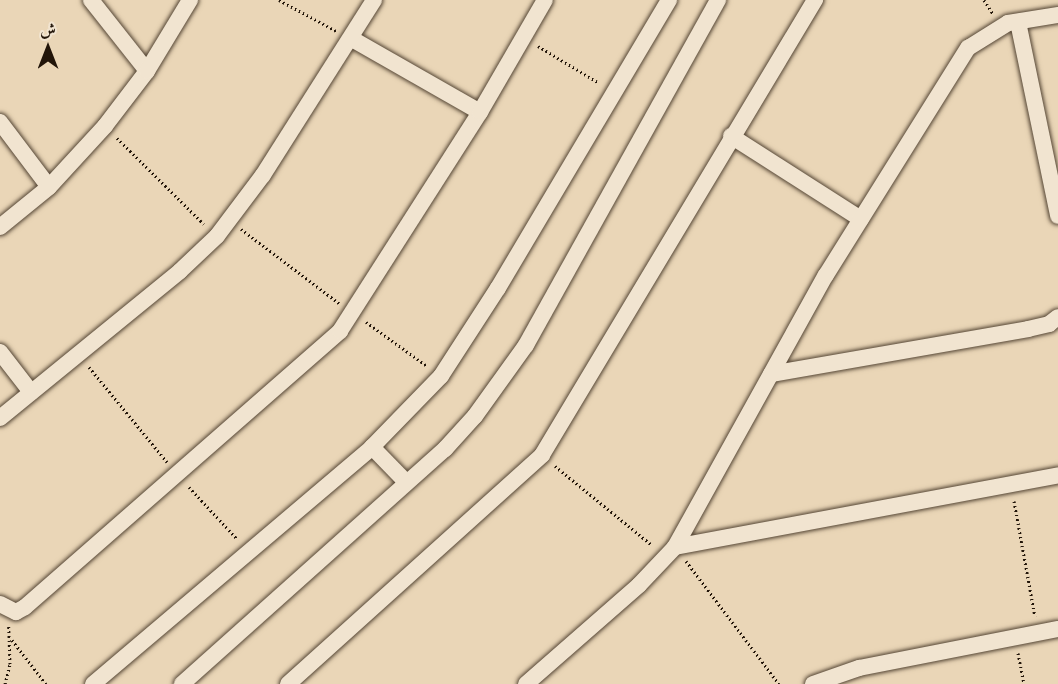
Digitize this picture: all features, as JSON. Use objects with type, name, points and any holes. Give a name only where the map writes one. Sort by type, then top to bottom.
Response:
[{"type":"street","points":[[91,0],[147,71]]},
{"type":"street","points":[[0,227],[49,187],[105,126],[147,71],[190,0]]},
{"type":"street","points":[[0,418],[217,236],[230,221],[352,39],[374,0]]},
{"type":"street","points":[[3,607],[16,612],[25,607],[324,347],[354,313],[480,112],[545,0]]},
{"type":"street","points":[[93,684],[372,447],[441,376],[498,288],[669,0]]},
{"type":"street","points":[[182,684],[445,449],[475,416],[526,345],[718,0]]},
{"type":"street","points":[[291,683],[543,455],[731,136],[815,0]]},
{"type":"street","points":[[526,684],[601,620],[670,552],[861,219],[968,48],[993,29],[1018,21],[1058,15]]},
{"type":"street","points":[[1018,21],[1058,216]]},
{"type":"street","points":[[352,39],[480,112]]},
{"type":"street","points":[[0,122],[49,187]]},
{"type":"street","points":[[731,136],[861,219]]},
{"type":"street","points":[[771,374],[1028,329],[1049,324],[1058,317]]},
{"type":"street","points":[[0,352],[31,392]]},
{"type":"street","points":[[372,447],[406,482]]},
{"type":"street","points":[[670,552],[1058,475]]},
{"type":"street","points":[[813,684],[859,668],[1058,629]]},
{"type":"path","points":[[279,0],[352,39]]},
{"type":"path","points":[[524,37],[613,92]]},
{"type":"path","points":[[105,126],[217,236]]},
{"type":"path","points":[[230,221],[441,376]]},
{"type":"path","points":[[79,354],[176,474],[249,551]]},
{"type":"path","points":[[543,455],[670,552],[779,684]]},
{"type":"path","points":[[1011,484],[1039,632]]},
{"type":"path","points":[[3,607],[11,638],[5,684]]},
{"type":"path","points":[[1014,636],[1024,684]]},
{"type":"path","points":[[11,638],[46,684]]}]
